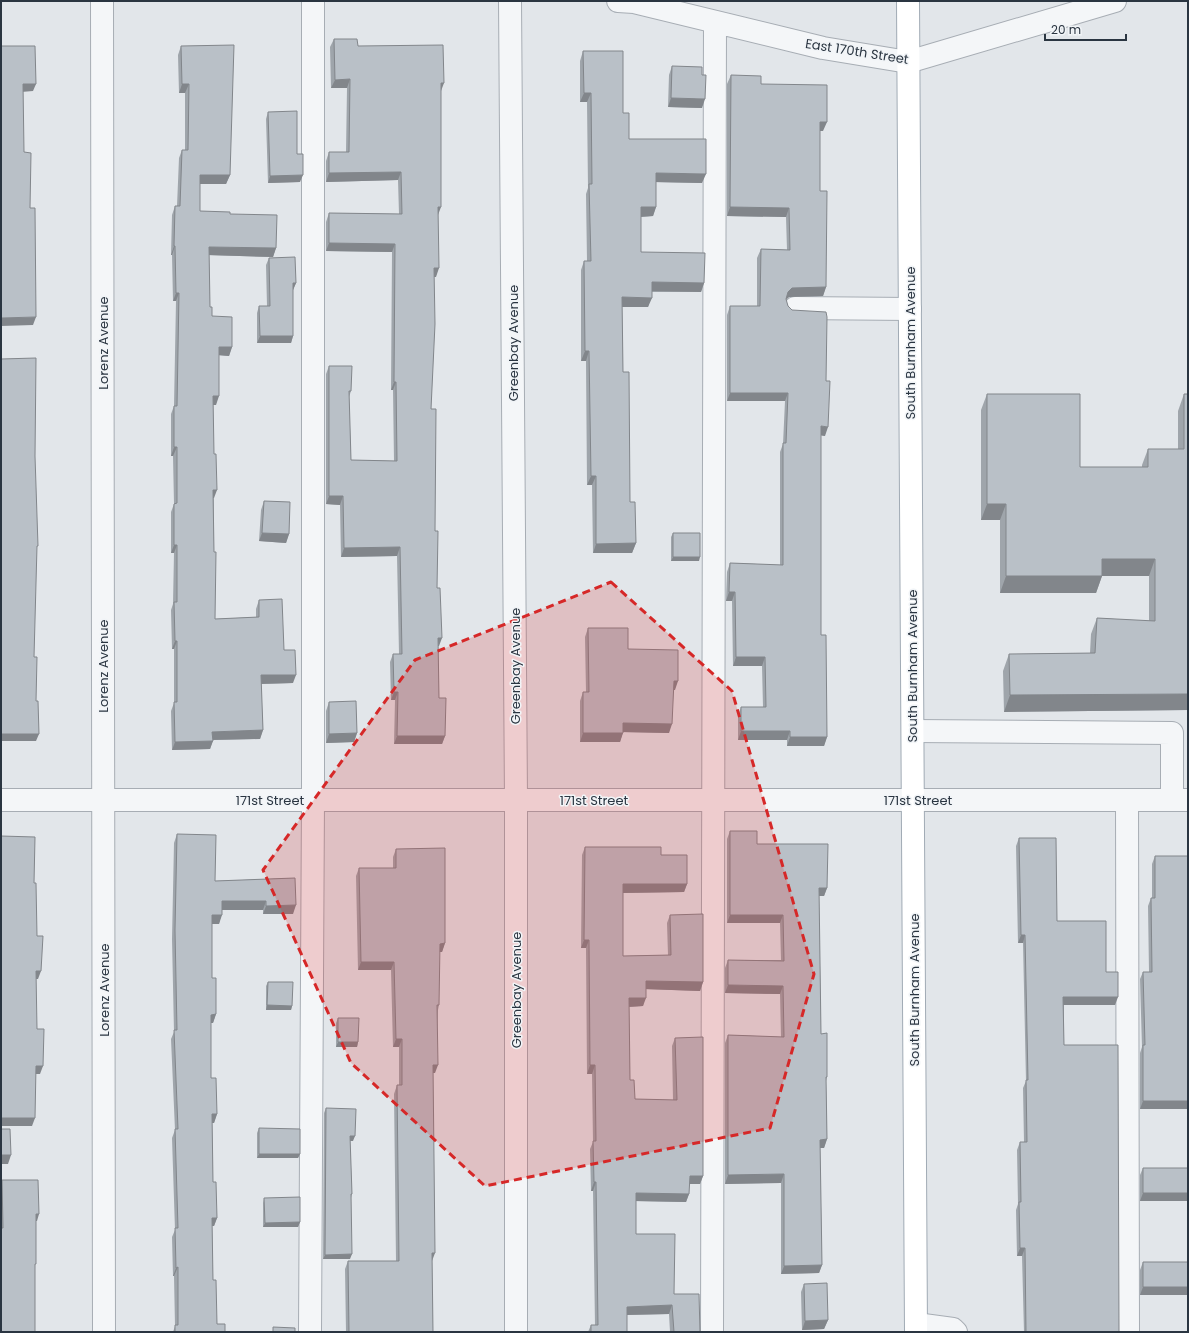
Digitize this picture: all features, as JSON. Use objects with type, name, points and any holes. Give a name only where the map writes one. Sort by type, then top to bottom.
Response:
[{"type":"main road","name":"South Burnham Avenue","points":[[908,1],[916,1328]]},
{"type":"street","name":"Lorenz Avenue","points":[[102,1],[104,1332]]},
{"type":"street","points":[[310,1332],[313,800],[313,1]]},
{"type":"street","name":"Greenbay Avenue","points":[[510,1],[516,800],[516,1332]]},
{"type":"street","name":"East 170th Street","points":[[618,1],[634,2],[823,48],[908,62],[1115,1]]},
{"type":"street","points":[[712,1332],[715,22]]},
{"type":"street","points":[[795,308],[910,309]]},
{"type":"street","points":[[913,731],[1172,733],[1180,800]]},
{"type":"street","name":"171st Street","points":[[1,800],[1180,800]]},
{"type":"street","points":[[1127,800],[1128,1332]]},
{"type":"street","points":[[916,1328],[953,1329],[956,1332]]},
{"type":"highlighted area","points":[[611,582],[732,691],[814,974],[770,1128],[485,1186],[351,1063],[263,870],[415,660]]},
{"type":"building","points":[[334,39],[357,39],[358,46],[443,45],[444,83],[441,83],[441,207],[438,207],[439,268],[434,268],[435,324],[431,409],[436,409],[435,531],[438,531],[437,588],[440,588],[442,638],[438,638],[439,698],[446,698],[445,736],[397,736],[398,692],[394,692],[393,654],[402,654],[400,547],[344,548],[343,496],[329,496],[329,366],[352,366],[351,391],[349,391],[351,460],[397,461],[396,382],[394,382],[395,244],[329,243],[329,213],[402,214],[401,172],[329,173],[329,152],[349,152],[350,79],[335,80]]},
{"type":"building","points":[[234,45],[230,175],[200,175],[200,211],[230,212],[230,214],[277,215],[276,248],[209,247],[210,307],[212,307],[212,316],[232,317],[232,347],[219,347],[219,396],[213,396],[214,454],[216,454],[217,490],[213,490],[214,552],[216,552],[215,619],[259,617],[259,600],[282,599],[284,650],[295,650],[296,675],[261,675],[263,730],[212,732],[213,741],[175,742],[174,702],[177,702],[177,641],[175,641],[174,602],[177,602],[177,545],[174,545],[174,504],[177,503],[177,447],[174,447],[174,406],[177,406],[179,293],[176,293],[174,246],[175,206],[180,206],[182,150],[188,150],[189,84],[182,84],[181,46]]},
{"type":"building","points":[[1,46],[35,46],[36,84],[23,84],[24,152],[31,153],[30,208],[35,208],[36,317],[1,318]]},
{"type":"building","points":[[583,51],[623,51],[623,113],[629,113],[629,139],[706,139],[706,174],[656,173],[656,207],[641,207],[641,252],[705,253],[704,283],[652,282],[652,298],[622,297],[623,372],[629,372],[630,502],[635,502],[636,543],[596,544],[596,476],[591,476],[589,351],[585,351],[584,261],[591,261],[589,184],[592,184],[591,93],[584,93]]},
{"type":"building","points":[[672,66],[702,67],[702,75],[706,75],[705,99],[671,98]]},
{"type":"building","points":[[731,75],[761,76],[761,84],[827,85],[827,122],[820,122],[820,191],[827,191],[826,287],[792,288],[788,292],[786,299],[788,306],[792,310],[826,312],[827,317],[826,381],[830,381],[828,427],[821,426],[821,635],[826,635],[827,737],[790,737],[790,731],[741,731],[741,707],[766,707],[765,657],[736,657],[735,592],[729,592],[730,563],[783,565],[783,443],[786,443],[788,393],[730,393],[730,306],[760,306],[761,249],[790,250],[789,208],[730,207]]},
{"type":"building","points":[[297,111],[297,154],[303,154],[303,175],[270,176],[268,112]]},
{"type":"building","points":[[295,257],[296,283],[293,283],[293,336],[260,336],[259,306],[270,306],[269,258]]},
{"type":"building","points":[[36,358],[35,456],[38,546],[34,657],[37,657],[36,701],[38,701],[39,734],[1,734],[1,359]]},
{"type":"building","points":[[987,394],[1080,394],[1080,467],[1148,467],[1148,449],[1184,449],[1184,394],[1188,394],[1188,694],[1010,695],[1009,654],[1095,653],[1097,618],[1155,621],[1155,559],[1102,559],[1102,576],[1006,576],[1006,504],[987,504]]},
{"type":"building","points":[[264,501],[290,502],[289,534],[262,533]]},
{"type":"building","points":[[673,533],[700,533],[700,557],[673,557]]},
{"type":"building","points":[[588,628],[628,628],[628,649],[678,650],[678,681],[674,681],[672,724],[623,723],[623,733],[583,733],[583,692],[589,692]]},
{"type":"building","points":[[356,701],[357,733],[329,734],[329,702]]},
{"type":"building","points":[[730,831],[757,831],[757,844],[828,844],[827,888],[819,888],[821,1034],[827,1033],[827,1139],[820,1140],[822,1265],[784,1266],[784,1174],[728,1175],[728,1035],[784,1037],[783,986],[728,985],[728,960],[784,961],[783,915],[730,915]]},
{"type":"building","points":[[177,834],[216,835],[215,881],[295,878],[296,905],[266,906],[266,901],[222,901],[222,915],[212,915],[212,978],[216,978],[216,1014],[211,1015],[211,1078],[216,1078],[217,1114],[212,1114],[213,1182],[216,1182],[217,1218],[212,1218],[213,1280],[216,1280],[217,1324],[225,1324],[225,1332],[175,1332],[175,1325],[178,1325],[178,1267],[176,1268],[175,1228],[178,1228],[175,1129],[178,1129],[174,1030],[177,1030],[175,930]]},
{"type":"building","points":[[1,836],[35,837],[34,883],[36,883],[37,936],[43,936],[41,971],[36,971],[37,1029],[44,1029],[43,1066],[36,1066],[35,1118],[1,1118]]},
{"type":"building","points":[[1019,838],[1056,838],[1057,921],[1106,921],[1106,972],[1118,972],[1118,997],[1063,997],[1064,1045],[1118,1045],[1119,1332],[1026,1332],[1025,1248],[1020,1248],[1019,1202],[1021,1202],[1020,1142],[1027,1142],[1026,1080],[1028,1080],[1025,935],[1021,935]]},
{"type":"building","points":[[585,847],[661,847],[661,855],[687,855],[687,884],[623,884],[623,956],[671,955],[670,915],[703,914],[703,982],[646,981],[646,998],[629,998],[630,1080],[634,1080],[635,1099],[677,1100],[675,1038],[703,1037],[703,1176],[690,1176],[689,1194],[636,1193],[636,1234],[675,1234],[674,1294],[699,1294],[700,1332],[674,1332],[672,1305],[627,1307],[627,1332],[591,1332],[591,1325],[598,1325],[596,1182],[594,1182],[593,1141],[596,1141],[595,1065],[590,1065],[589,940],[584,940]]},
{"type":"building","points":[[445,848],[445,943],[440,944],[439,1005],[437,1005],[438,1065],[433,1065],[435,1253],[432,1253],[433,1332],[349,1332],[348,1261],[399,1261],[397,1085],[402,1085],[402,1039],[396,1039],[394,962],[361,962],[359,868],[396,868],[396,849]]},
{"type":"building","points":[[1155,856],[1188,856],[1188,1101],[1143,1101],[1143,1045],[1145,1045],[1143,972],[1152,972],[1151,898],[1155,898]]},
{"type":"building","points":[[268,982],[293,982],[292,1006],[267,1005]]},
{"type":"building","points":[[338,1018],[359,1018],[358,1042],[338,1042]]},
{"type":"building","points":[[326,1108],[356,1109],[355,1136],[350,1136],[352,1254],[325,1255]]},
{"type":"building","points":[[259,1128],[300,1129],[300,1154],[259,1154]]},
{"type":"building","points":[[1,1129],[10,1129],[11,1155],[1,1155]]},
{"type":"building","points":[[1143,1168],[1188,1168],[1188,1193],[1143,1193]]},
{"type":"building","points":[[2,1180],[38,1180],[39,1214],[36,1214],[35,1332],[1,1332],[1,1228],[3,1228]]},
{"type":"building","points":[[300,1197],[300,1222],[265,1223],[264,1198]]},
{"type":"building","points":[[1143,1262],[1188,1262],[1188,1287],[1143,1287]]},
{"type":"building","points":[[827,1283],[828,1320],[805,1321],[804,1284]]},
{"type":"building","points":[[273,1327],[295,1328],[295,1332],[273,1332]]}]
